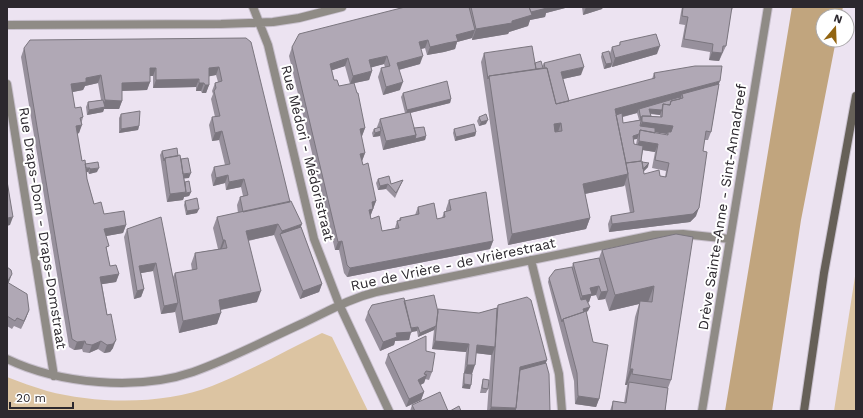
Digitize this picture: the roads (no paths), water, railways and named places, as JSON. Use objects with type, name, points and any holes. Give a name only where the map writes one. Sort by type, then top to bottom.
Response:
[{"type":"main road","points":[[804,411],[824,273],[856,96]]},
{"type":"street","name":"Rue Médori - Médoristraat","points":[[253,7],[268,45],[311,230],[339,304],[389,411]]},
{"type":"street","points":[[7,25],[259,23],[299,18],[342,7]]},
{"type":"street","name":"Drève Sainte-Anne - Sint-Annadreef","points":[[702,411],[768,7]]},
{"type":"street","name":"Rue Draps-Dom - Draps-Domstraat","points":[[7,84],[54,376]]},
{"type":"street","name":"Rue de Vrière - de Vrièrestraat","points":[[7,359],[54,376],[126,382],[159,380],[194,372],[339,304],[376,292],[668,234],[730,239]]},
{"type":"street","points":[[532,260],[559,374],[562,411]]}]
